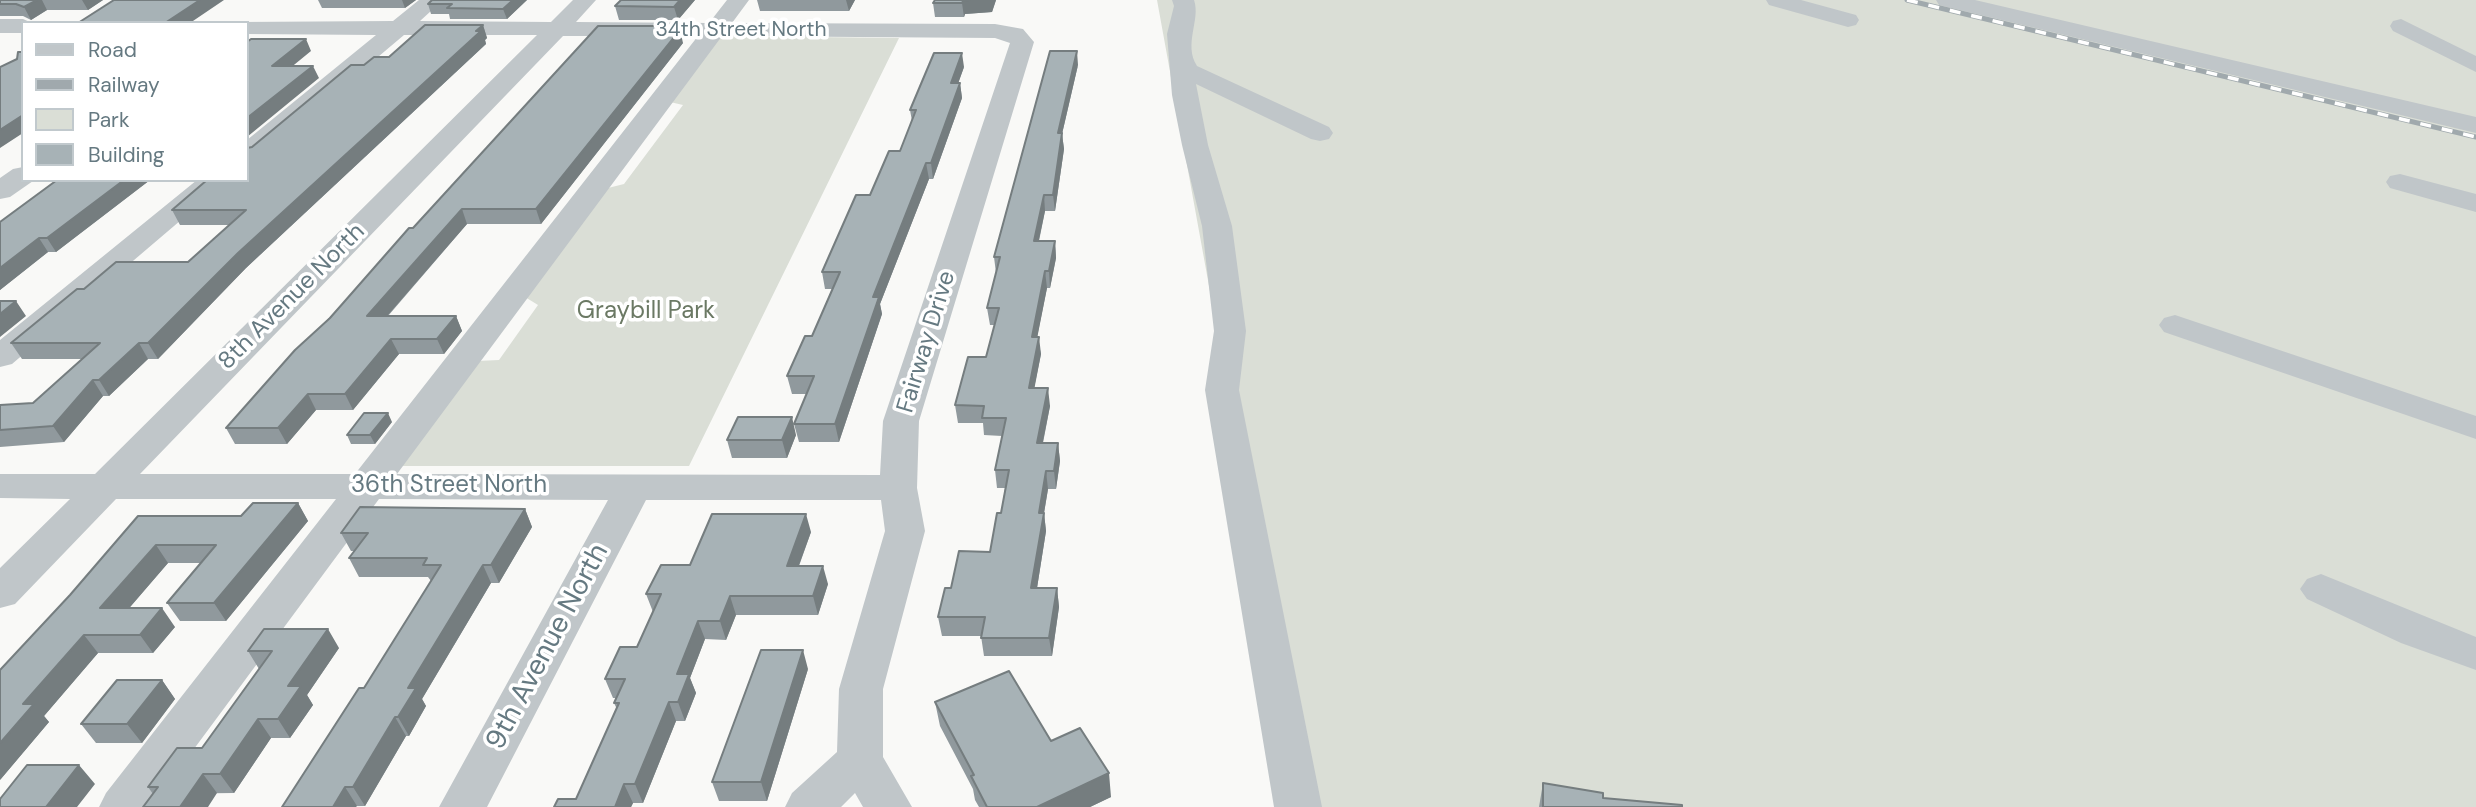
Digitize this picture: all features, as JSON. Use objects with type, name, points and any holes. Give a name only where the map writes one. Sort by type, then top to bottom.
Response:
[{"type":"street","points":[[248,152],[432,0]]},
{"type":"street","name":"8th Avenue North","points":[[0,593],[585,0]]},
{"type":"street","points":[[123,807],[738,0]]},
{"type":"street","points":[[1184,0],[1179,34],[1185,95],[1195,145],[1217,226],[1230,331],[1222,390],[1298,807]]},
{"type":"street","points":[[1777,0],[1848,20]]},
{"type":"street","points":[[1947,0],[2476,125]]},
{"type":"street","points":[[245,21],[264,8]]},
{"type":"street","name":"34th Street North","points":[[248,27],[716,30],[879,20],[1015,34],[1022,42]]},
{"type":"street","points":[[0,26],[21,26]]},
{"type":"street","points":[[2401,26],[2476,65]]},
{"type":"street","name":"Fairway Drive","points":[[860,760],[861,689],[905,531],[898,488],[901,421],[1022,42]]},
{"type":"street","points":[[1182,63],[1188,71],[1320,133]]},
{"type":"street","points":[[2298,67],[2417,111]]},
{"type":"street","points":[[0,191],[21,176]]},
{"type":"street","points":[[0,357],[212,182]]},
{"type":"street","points":[[2400,182],[2476,203]]},
{"type":"street","points":[[2175,325],[2304,367],[2358,390],[2476,428]]},
{"type":"street","name":"36th Street North","points":[[0,486],[898,488]]},
{"type":"street","name":"9th Avenue North","points":[[463,807],[633,488]]},
{"type":"street","points":[[2321,589],[2416,632],[2476,654]]},
{"type":"street","points":[[809,807],[860,760],[888,807]]},
{"type":"green space","points":[[1157,0],[2476,0],[2476,807],[1315,807],[1225,374]]},
{"type":"green space","name":"Graybill Park","points":[[720,36],[899,38],[689,466],[397,466],[477,361],[499,360],[538,305],[525,297],[604,189],[624,184],[683,105],[670,102]]},
{"type":"building","points":[[0,0],[37,0],[24,7],[0,4]]},
{"type":"building","points":[[114,0],[200,0],[168,21],[81,21]]},
{"type":"building","points":[[432,0],[513,0],[503,9],[447,8],[452,4],[428,4]]},
{"type":"building","points":[[621,0],[680,0],[674,7],[615,6]]},
{"type":"building","points":[[935,0],[970,0],[962,3],[933,3]]},
{"type":"building","points":[[425,25],[483,25],[476,31],[481,31],[238,253],[148,343],[139,343],[99,380],[93,380],[53,426],[0,430],[0,405],[33,403],[100,343],[11,343],[77,289],[84,289],[116,262],[188,262],[246,210],[172,210],[205,182],[248,182],[248,148],[351,65],[364,65],[374,57],[389,57]]},
{"type":"building","points":[[598,26],[659,26],[655,30],[680,30],[536,209],[462,209],[367,316],[456,316],[437,339],[391,339],[345,394],[308,394],[278,428],[226,428],[295,350],[330,318],[409,228],[413,228]]},
{"type":"building","points":[[251,39],[306,39],[272,66],[313,66],[248,117],[248,41]]},
{"type":"building","points":[[1050,51],[1077,51],[1058,133],[1062,133],[1053,195],[1044,195],[1034,241],[1055,241],[1049,271],[1045,271],[1032,337],[1039,337],[1029,388],[1048,388],[1037,443],[1058,443],[1054,471],[1046,471],[1039,513],[1044,513],[1031,588],[1057,588],[1049,638],[981,638],[985,617],[938,617],[945,588],[951,588],[959,551],[990,552],[1009,470],[995,470],[1006,418],[982,418],[984,406],[955,405],[968,357],[986,357],[999,308],[987,308],[1000,257],[994,257]]},
{"type":"building","points":[[18,52],[21,52],[21,116],[0,130],[0,67],[17,59]]},
{"type":"building","points":[[934,53],[962,53],[951,83],[960,83],[931,163],[926,163],[873,297],[879,297],[835,424],[794,424],[814,376],[787,376],[805,336],[812,336],[840,272],[822,272],[856,195],[870,195],[889,151],[900,151],[916,110],[910,110]]},
{"type":"building","points":[[54,182],[121,182],[47,238],[39,238],[0,268],[0,222]]},
{"type":"building","points":[[0,301],[16,301],[0,314]]},
{"type":"building","points":[[364,413],[388,413],[370,435],[347,435]]},
{"type":"building","points":[[738,417],[792,417],[782,440],[727,440]]},
{"type":"building","points":[[253,503],[298,503],[214,603],[167,603],[216,545],[156,545],[100,608],[162,608],[140,635],[84,635],[23,704],[34,704],[0,743],[0,670],[138,516],[241,516]]},
{"type":"building","points":[[360,507],[525,509],[491,565],[483,565],[408,688],[416,688],[398,717],[395,717],[353,787],[345,787],[333,807],[282,807],[359,688],[364,688],[441,565],[423,565],[427,558],[349,558],[368,533],[341,533]]},
{"type":"building","points":[[712,514],[806,514],[787,566],[823,566],[813,596],[730,596],[720,621],[698,621],[677,674],[689,674],[678,702],[669,702],[635,784],[624,784],[615,807],[554,807],[558,799],[576,799],[619,703],[614,703],[625,679],[605,679],[620,647],[637,647],[661,594],[646,594],[661,565],[690,565]]},
{"type":"building","points":[[264,629],[328,629],[288,686],[301,686],[278,719],[258,719],[220,774],[203,774],[180,807],[143,807],[158,787],[148,787],[177,748],[202,748],[272,651],[248,651]]},
{"type":"building","points":[[761,650],[803,650],[761,782],[712,782]]},
{"type":"building","points":[[1009,671],[1051,741],[1080,728],[1109,773],[1037,807],[987,807],[971,776],[974,775],[935,702]]},
{"type":"building","points":[[117,680],[162,680],[127,724],[81,724]]},
{"type":"building","points":[[27,765],[79,765],[46,807],[0,807],[0,799]]},
{"type":"building","points":[[1543,783],[1603,793],[1603,798],[1682,807],[1543,807]]},
{"type":"railway","points":[[1907,0],[2476,137]]}]
